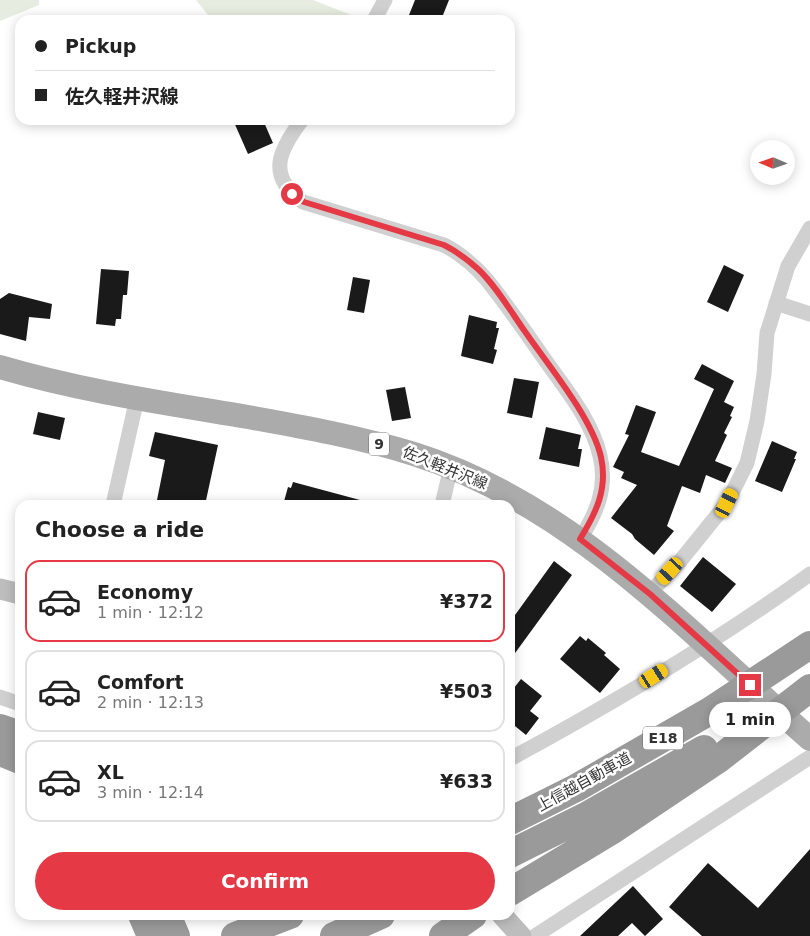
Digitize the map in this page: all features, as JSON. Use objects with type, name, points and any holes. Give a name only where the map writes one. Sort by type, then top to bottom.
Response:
[{"type":"highway","name":"上信越自動車道","points":[[515,818],[576,788],[710,711],[810,645]]},
{"type":"highway","name":"上信越自動車道","points":[[515,852],[588,815],[724,738],[810,680]]},
{"type":"highway","points":[[515,889],[611,831],[720,758],[810,688]]},
{"type":"highway","points":[[0,728],[15,733]]},
{"type":"highway","points":[[0,752],[15,758]]},
{"type":"highway","points":[[235,936],[277,920]]},
{"type":"highway","points":[[260,936],[298,920]]},
{"type":"highway","points":[[334,936],[370,920]]},
{"type":"highway","points":[[443,936],[466,920]]},
{"type":"main road","name":"佐久軽井沢線","points":[[0,368],[137,398],[332,432],[416,454],[451,467],[516,498],[544,514],[580,539],[650,594],[713,651],[810,744]]},
{"type":"street","points":[[377,15],[385,0]]},
{"type":"street","points":[[298,125],[287,140],[280,154],[280,170],[283,183],[292,194],[304,202],[444,245],[456,251],[487,280],[562,384],[583,416],[601,458],[602,484],[599,502],[593,517],[580,539]]},
{"type":"street","points":[[650,594],[681,560],[727,503],[747,463],[757,421],[764,374],[767,333],[788,266],[810,228]]},
{"type":"street","points":[[776,303],[810,314]]},
{"type":"street","points":[[114,500],[137,398]]},
{"type":"street","points":[[443,500],[451,467]]},
{"type":"street","points":[[515,756],[713,651],[810,574]]},
{"type":"street","points":[[0,589],[15,593]]},
{"type":"street","points":[[0,697],[15,702]]},
{"type":"street","points":[[535,936],[810,744]]},
{"type":"shaded area","points":[[0,0],[39,0],[39,5],[0,21]]},
{"type":"shaded area","points":[[196,0],[313,0],[351,15],[208,15]]},
{"type":"building","points":[[415,0],[449,0],[443,15],[409,15]]},
{"type":"building","points":[[235,125],[265,125],[273,143],[248,154]]},
{"type":"building","points":[[724,265],[744,275],[728,312],[707,302]]},
{"type":"building","points":[[101,269],[129,271],[127,295],[123,295],[121,319],[116,319],[115,326],[96,324]]},
{"type":"building","points":[[353,277],[370,280],[364,313],[347,310]]},
{"type":"building","points":[[9,293],[52,304],[50,319],[29,317],[26,341],[0,334],[0,299]]},
{"type":"building","points":[[469,315],[497,322],[496,328],[499,328],[494,349],[497,350],[493,364],[461,356]]},
{"type":"building","points":[[702,364],[734,381],[724,402],[734,407],[730,416],[732,417],[724,433],[727,435],[715,461],[732,468],[725,483],[706,475],[700,493],[682,486],[667,526],[674,531],[654,555],[635,539],[632,534],[611,518],[637,485],[621,478],[624,472],[613,467],[629,435],[625,434],[636,405],[656,412],[641,452],[679,466],[714,389],[694,379]]},
{"type":"building","points":[[514,378],[539,382],[532,418],[507,413]]},
{"type":"building","points":[[405,387],[411,418],[392,421],[386,390]]},
{"type":"building","points":[[38,412],[65,418],[60,440],[33,434]]},
{"type":"building","points":[[546,427],[581,435],[578,449],[582,449],[579,467],[539,459]]},
{"type":"building","points":[[155,432],[218,445],[206,500],[157,500],[165,460],[149,456]]},
{"type":"building","points":[[772,441],[797,452],[794,459],[796,459],[782,492],[755,481]]},
{"type":"building","points":[[293,482],[360,500],[284,500],[288,487],[291,488]]},
{"type":"building","points":[[703,557],[736,584],[712,612],[680,586]]},
{"type":"building","points":[[554,561],[572,575],[515,653],[515,615]]},
{"type":"building","points":[[580,636],[586,641],[588,638],[606,653],[604,655],[620,669],[600,693],[560,659]]},
{"type":"building","points":[[521,679],[542,696],[530,711],[539,718],[526,735],[515,726],[515,687]]},
{"type":"building","points":[[810,849],[810,936],[702,936],[669,907],[708,863],[758,908]]},
{"type":"building","points":[[633,886],[663,919],[645,936],[632,923],[618,936],[580,936]]},
{"type":"route","points":[[292,194],[304,202],[444,245],[456,251],[478,270],[557,377],[583,416],[594,438],[601,458],[602,484],[599,502],[593,517],[580,539],[650,594],[750,685]]}]
